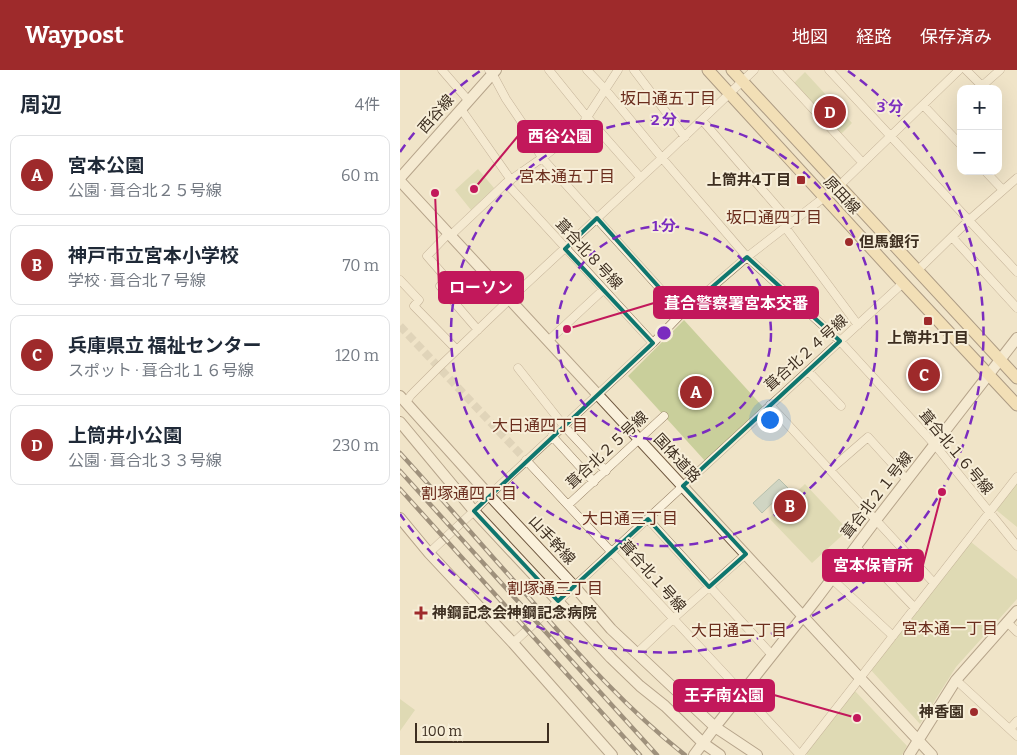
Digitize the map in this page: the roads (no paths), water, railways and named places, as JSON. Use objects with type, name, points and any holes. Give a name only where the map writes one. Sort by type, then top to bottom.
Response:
[{"type":"main road","name":"原田線","points":[[708,70],[1017,405]]},
{"type":"main road","name":"原田線","points":[[732,70],[1017,378]]},
{"type":"street","points":[[442,70],[468,100]]},
{"type":"street","points":[[550,70],[587,117],[640,177]]},
{"type":"street","name":"葺合北１６号線","points":[[587,70],[746,257],[840,341],[935,445],[1017,546]]},
{"type":"street","points":[[478,330],[440,286],[447,279],[426,256],[508,182],[580,128],[618,70]]},
{"type":"street","points":[[634,70],[685,137]]},
{"type":"street","points":[[402,402],[754,70]]},
{"type":"street","points":[[777,70],[862,162]]},
{"type":"street","points":[[829,70],[1017,272]]},
{"type":"street","points":[[429,553],[474,512],[526,460],[653,343],[682,313],[746,257],[840,185],[959,70]]},
{"type":"street","points":[[966,70],[980,85]]},
{"type":"street","points":[[986,85],[1000,70]]},
{"type":"street","points":[[492,71],[506,99],[525,126],[542,158],[682,313]]},
{"type":"street","name":"西谷線","points":[[400,180],[492,71]]},
{"type":"street","points":[[922,105],[957,142]]},
{"type":"street","name":"葺合北８号線","points":[[461,109],[508,182],[565,249],[653,343]]},
{"type":"street","points":[[702,120],[788,225],[858,325]]},
{"type":"street","points":[[989,175],[1003,190]]},
{"type":"street","points":[[918,270],[968,221],[1017,178]]},
{"type":"street","name":"国体道路","points":[[400,180],[932,755]]},
{"type":"street","points":[[952,236],[1017,308]]},
{"type":"street","points":[[400,280],[419,300],[414,306],[457,350]]},
{"type":"street","name":"葺合北２４号線","points":[[513,643],[903,283]]},
{"type":"street","points":[[548,341],[603,290]]},
{"type":"street","name":"葺合北２１号線","points":[[694,755],[1017,339]]},
{"type":"street","points":[[518,368],[564,426],[606,471]]},
{"type":"street","points":[[808,371],[841,406]]},
{"type":"street","name":"山手幹線","points":[[402,402],[636,654],[715,727],[757,755]]},
{"type":"street","points":[[770,405],[934,583]]},
{"type":"street","name":"葺合北２５号線","points":[[568,505],[664,416]]},
{"type":"street","points":[[400,422],[474,512],[611,658],[703,743],[720,755]]},
{"type":"street","points":[[552,436],[594,482]]},
{"type":"street","points":[[830,470],[868,438],[907,480]]},
{"type":"street","name":"葺合北１号線","points":[[526,460],[800,755]]},
{"type":"street","points":[[800,755],[1017,478]]},
{"type":"street","points":[[400,518],[429,553],[513,643],[612,755]]},
{"type":"street","points":[[648,519],[772,655]]},
{"type":"street","points":[[856,547],[915,608]]},
{"type":"street","points":[[636,654],[746,554]]},
{"type":"street","points":[[832,579],[893,636]]},
{"type":"street","points":[[908,755],[956,680],[1017,611]]},
{"type":"street","points":[[1007,622],[1017,632]]},
{"type":"street","points":[[956,680],[1017,736]]},
{"type":"street","points":[[1010,729],[1017,721]]},
{"type":"water","points":[[779,479],[788,488],[762,513],[753,503]]},
{"type":"tunnel","points":[[400,326],[526,460]]},
{"type":"railway","points":[[400,453],[586,661],[644,720],[685,755]]},
{"type":"railway","points":[[400,471],[657,755]]},
{"type":"railway","points":[[400,489],[640,755]]},
{"type":"place","name":"上筒井小公園","points":[[830,112]]},
{"type":"place","name":"上筒井4丁目","points":[[801,180]]},
{"type":"place","name":"西谷公園","points":[[474,189]]},
{"type":"place","name":"ローソン","points":[[435,193]]},
{"type":"place","name":"但馬銀行","points":[[849,242]]},
{"type":"place","name":"上筒井1丁目","points":[[928,321]]},
{"type":"place","name":"葺合警察署宮本交番","points":[[567,329]]},
{"type":"place","name":"兵庫県立 福祉センター","points":[[924,375]]},
{"type":"place","name":"宮本公園","points":[[696,392]]},
{"type":"place","name":"宮本保育所","points":[[942,492]]},
{"type":"place","name":"神戸市立宮本小学校","points":[[790,506]]},
{"type":"place","name":"神鋼記念会神鋼記念病院","points":[[421,613]]},
{"type":"place","name":"神香園","points":[[974,712]]},
{"type":"place","name":"王子南公園","points":[[857,718]]},
{"type":"district","name":"坂口通五丁目","points":[[668,98]]},
{"type":"district","name":"宮本通五丁目","points":[[567,176]]},
{"type":"district","name":"坂口通四丁目","points":[[774,217]]},
{"type":"district","name":"大日通四丁目","points":[[540,425]]},
{"type":"district","name":"割塚通四丁目","points":[[469,493]]},
{"type":"district","name":"大日通三丁目","points":[[630,518]]},
{"type":"district","name":"割塚通三丁目","points":[[555,588]]},
{"type":"district","name":"宮本通一丁目","points":[[950,628]]},
{"type":"district","name":"大日通二丁目","points":[[739,630]]}]
